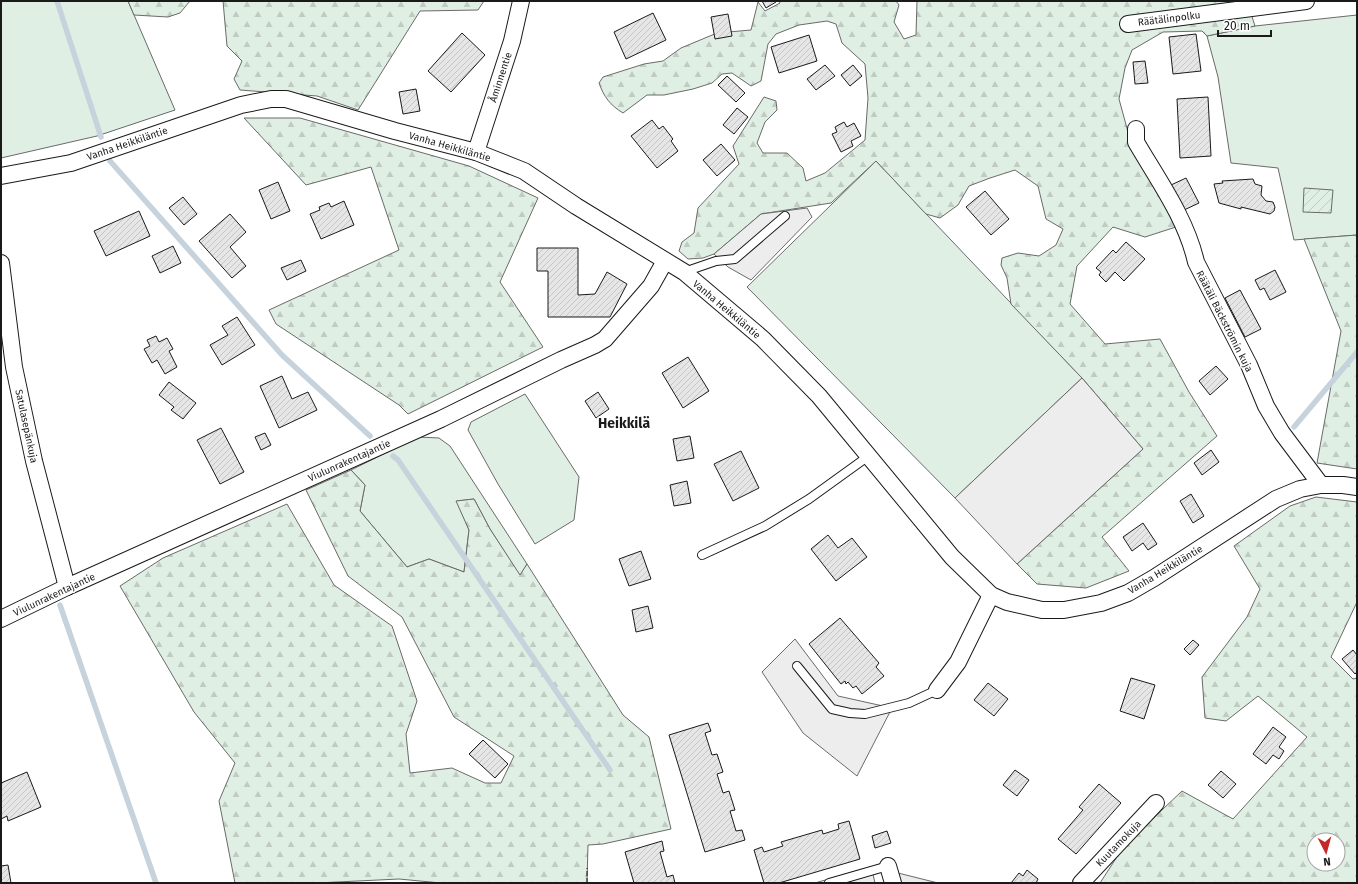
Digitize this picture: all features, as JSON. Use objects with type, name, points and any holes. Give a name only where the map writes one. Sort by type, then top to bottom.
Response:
[{"type":"street","name":"Åminnentie","points":[[476,152],[512,41],[521,1]]},
{"type":"street","name":"Räätälinpolku","points":[[1128,24],[1306,1]]},
{"type":"street","name":"Vanha Heikkiläntie","points":[[1,176],[71,163],[220,111],[271,99],[286,99],[396,131],[476,152],[524,171],[576,206],[684,272],[763,339],[819,396],[870,455],[952,557],[991,595],[1021,606],[1042,610],[1064,610],[1101,603],[1128,592],[1154,578],[1276,499],[1300,489],[1321,485],[1343,485],[1357,487]]},
{"type":"street","name":"Räätäli Bäckströmin kuja","points":[[1136,129],[1136,142],[1185,226],[1196,262],[1249,365],[1266,406],[1282,433],[1321,485]]},
{"type":"street","name":"Viulunrakentajantie","points":[[1,619],[67,587],[441,419],[561,360],[595,345],[605,339],[651,286],[665,261]]},
{"type":"street","name":"Satulasepänkuja","points":[[1,263],[14,367],[34,461],[67,587]]},
{"type":"street","points":[[937,690],[958,662],[991,595]]},
{"type":"street","name":"Kuutamokuja","points":[[1081,883],[1156,803]]},
{"type":"street","points":[[888,866],[893,883]]},
{"type":"lane","points":[[684,272],[716,261],[735,259],[784,216]]},
{"type":"lane","points":[[702,555],[765,526],[803,503],[870,455]]},
{"type":"lane","points":[[797,666],[832,710],[865,714],[909,703],[937,690]]},
{"type":"lane","points":[[828,883],[888,866]]},
{"type":"green space","points":[[1,1],[128,1],[175,110],[97,136],[1,158]]},
{"type":"green space","points":[[128,1],[190,1],[180,13],[168,17],[134,15]]},
{"type":"green space","points":[[223,1],[484,1],[478,10],[420,11],[358,110],[317,96],[240,90],[234,79],[242,61],[227,46]]},
{"type":"green space","points":[[779,1],[896,1],[899,5],[894,22],[904,39],[916,35],[917,1],[1247,1],[1255,26],[1207,36],[1202,31],[1163,32],[1132,50],[1125,68],[1119,99],[1131,143],[1179,226],[1145,237],[1113,227],[1077,266],[1070,304],[1105,344],[1160,339],[1189,392],[1217,436],[1102,537],[1129,571],[1086,588],[1037,584],[1017,564],[1143,449],[1082,378],[1011,304],[1007,278],[1001,265],[1002,258],[1018,253],[1039,256],[1056,245],[1063,229],[1046,219],[1038,186],[1015,170],[990,178],[969,186],[958,205],[940,218],[926,214],[876,161],[831,203],[761,214],[714,254],[703,258],[688,259],[679,251],[682,242],[694,233],[698,208],[739,164],[733,146],[764,97],[776,101],[777,110],[765,122],[757,143],[763,153],[787,153],[803,168],[806,181],[825,173],[865,140],[868,98],[865,64],[842,43],[836,24],[827,21],[799,25],[776,34],[768,44],[761,81],[751,86],[732,73],[722,74],[712,83],[693,89],[664,95],[647,95],[623,113],[614,107],[608,100],[599,83],[603,77],[644,64],[663,61],[681,48],[717,33],[751,30],[758,2],[765,11],[780,3]]},
{"type":"green space","points":[[1357,15],[1357,235],[1294,240],[1278,168],[1231,163],[1218,77],[1207,36],[1255,26]]},
{"type":"green space","points":[[244,118],[300,118],[469,166],[538,198],[500,282],[543,347],[408,414],[399,405],[276,324],[269,310],[399,250],[371,167],[306,185]]},
{"type":"green space","points":[[876,161],[1082,378],[955,498],[747,287]]},
{"type":"green space","points":[[1304,188],[1333,190],[1331,213],[1303,212]]},
{"type":"green space","points":[[1357,235],[1357,469],[1317,463],[1341,331],[1304,239]]},
{"type":"green space","points":[[525,394],[579,477],[574,520],[535,544],[498,484],[468,430],[471,422]]},
{"type":"green space","points":[[418,437],[439,438],[450,446],[527,564],[520,576],[490,529],[474,499],[457,501],[469,530],[464,572],[429,559],[407,567],[360,511],[365,485],[351,470]]},
{"type":"green space","points":[[351,470],[365,485],[360,511],[407,567],[429,559],[464,572],[469,530],[456,501],[474,499],[490,529],[520,575],[527,564],[623,715],[649,737],[671,829],[603,844],[588,845],[587,883],[441,883],[399,879],[316,883],[235,883],[219,801],[235,763],[194,712],[120,586],[163,558],[287,504],[334,585],[392,626],[417,701],[406,734],[410,773],[452,768],[485,783],[501,783],[514,756],[454,717],[402,617],[348,576],[306,490]]},
{"type":"green space","points":[[1316,497],[1357,502],[1357,602],[1331,657],[1353,679],[1357,678],[1357,883],[1100,883],[1124,846],[1182,791],[1233,819],[1307,737],[1258,696],[1226,721],[1205,718],[1202,677],[1247,617],[1260,589],[1234,546],[1290,506]]},
{"type":"shaded area","points":[[807,208],[812,217],[751,280],[728,267],[714,254],[761,214]]},
{"type":"shaded area","points":[[1082,378],[1143,449],[1017,564],[955,498]]},
{"type":"shaded area","points":[[795,639],[838,696],[892,708],[857,776],[803,733],[762,672]]},
{"type":"shaded area","points":[[863,869],[872,870],[875,883],[815,883]]},
{"type":"shaded area","points":[[898,873],[938,883],[901,883]]},
{"type":"building","points":[[762,1],[775,1],[776,2],[766,8]]},
{"type":"building","points":[[653,13],[666,40],[626,59],[614,32]]},
{"type":"building","points":[[728,14],[732,36],[715,39],[711,17]]},
{"type":"building","points":[[462,33],[485,55],[451,92],[428,71]]},
{"type":"building","points":[[1196,34],[1201,71],[1173,74],[1169,37]]},
{"type":"building","points":[[809,35],[817,61],[779,73],[771,47]]},
{"type":"building","points":[[1145,61],[1148,83],[1135,84],[1133,62]]},
{"type":"building","points":[[825,65],[835,76],[816,90],[807,79]]},
{"type":"building","points":[[853,65],[862,76],[850,86],[841,75]]},
{"type":"building","points":[[727,76],[745,93],[736,102],[718,85]]},
{"type":"building","points":[[416,89],[420,111],[403,114],[399,92]]},
{"type":"building","points":[[1208,97],[1211,156],[1180,158],[1177,99]]},
{"type":"building","points":[[737,108],[748,117],[734,134],[723,125]]},
{"type":"building","points":[[652,120],[659,129],[663,126],[673,139],[671,141],[678,151],[657,168],[631,136]]},
{"type":"building","points":[[844,122],[847,127],[854,123],[861,136],[851,141],[853,146],[841,152],[832,134],[837,132],[835,127]]},
{"type":"building","points":[[721,144],[735,160],[717,176],[703,160]]},
{"type":"building","points":[[1186,178],[1199,203],[1184,210],[1171,185]]},
{"type":"building","points":[[1253,179],[1255,184],[1262,186],[1261,195],[1266,201],[1273,202],[1275,207],[1274,211],[1270,214],[1241,207],[1241,209],[1219,203],[1214,184],[1223,183],[1222,181]]},
{"type":"building","points":[[278,182],[290,211],[271,219],[259,190]]},
{"type":"building","points":[[985,191],[1009,219],[991,235],[966,207]]},
{"type":"building","points":[[183,197],[197,214],[184,225],[169,208]]},
{"type":"building","points":[[344,201],[354,225],[321,239],[310,214],[320,210],[319,207],[329,203],[331,207]]},
{"type":"building","points":[[139,211],[150,236],[106,256],[94,231]]},
{"type":"building","points":[[230,214],[246,232],[230,247],[246,266],[232,278],[199,241]]},
{"type":"building","points":[[1126,242],[1145,259],[1124,281],[1115,272],[1106,282],[1099,275],[1101,272],[1096,268],[1113,250],[1116,253]]},
{"type":"building","points":[[173,246],[181,263],[160,273],[152,256]]},
{"type":"building","points":[[537,248],[578,248],[578,295],[595,294],[607,272],[627,284],[610,317],[548,317],[548,271],[537,271]]},
{"type":"building","points":[[301,260],[306,271],[287,280],[281,268]]},
{"type":"building","points":[[1275,270],[1286,292],[1270,300],[1264,288],[1260,290],[1255,280]]},
{"type":"building","points":[[1240,290],[1261,329],[1245,337],[1225,298]]},
{"type":"building","points":[[237,317],[255,345],[222,365],[210,345],[228,335],[222,326]]},
{"type":"building","points":[[156,336],[159,342],[167,338],[173,349],[169,351],[177,367],[165,374],[157,360],[152,363],[144,349],[150,346],[147,340]]},
{"type":"building","points":[[688,357],[709,391],[683,408],[662,373]]},
{"type":"building","points":[[1216,366],[1228,379],[1210,395],[1199,381]]},
{"type":"building","points":[[282,376],[292,399],[308,392],[317,410],[279,428],[260,386]]},
{"type":"building","points":[[169,382],[196,403],[183,419],[171,410],[174,407],[159,395]]},
{"type":"building","points":[[598,392],[609,409],[596,418],[585,401]]},
{"type":"building","points":[[221,428],[244,472],[220,484],[197,440]]},
{"type":"building","points":[[265,433],[271,445],[261,450],[255,437]]},
{"type":"building","points":[[690,436],[694,458],[677,461],[673,439]]},
{"type":"building","points":[[1211,450],[1219,462],[1202,475],[1194,463]]},
{"type":"building","points":[[741,451],[759,488],[733,501],[714,464]]},
{"type":"building","points":[[687,481],[691,503],[674,506],[670,485]]},
{"type":"building","points":[[1191,494],[1204,516],[1193,523],[1180,501]]},
{"type":"building","points":[[1143,523],[1157,544],[1148,550],[1143,543],[1132,551],[1123,537]]},
{"type":"building","points":[[828,535],[838,548],[852,538],[867,557],[836,581],[811,549]]},
{"type":"building","points":[[641,551],[651,579],[629,586],[619,559]]},
{"type":"building","points":[[648,606],[653,628],[636,632],[632,610]]},
{"type":"building","points":[[840,618],[879,663],[876,667],[884,676],[862,694],[856,686],[853,688],[848,682],[846,684],[845,681],[841,684],[809,644]]},
{"type":"building","points":[[1193,640],[1199,645],[1190,655],[1184,649]]},
{"type":"building","points":[[1353,650],[1357,655],[1357,672],[1355,674],[1342,659]]},
{"type":"building","points":[[1131,678],[1155,685],[1144,719],[1120,711]]},
{"type":"building","points":[[988,683],[1008,699],[994,716],[974,700]]},
{"type":"building","points":[[708,723],[711,731],[705,733],[712,755],[717,754],[723,772],[717,774],[723,793],[729,791],[735,810],[730,811],[736,831],[742,830],[745,840],[705,852],[669,735]]},
{"type":"building","points":[[1273,727],[1286,737],[1279,747],[1284,751],[1279,759],[1273,755],[1266,764],[1253,754]]},
{"type":"building","points":[[483,740],[508,764],[495,778],[469,754]]},
{"type":"building","points":[[1015,770],[1029,780],[1017,796],[1003,785]]},
{"type":"building","points":[[1221,771],[1236,784],[1223,798],[1208,785]]},
{"type":"building","points":[[27,772],[41,807],[8,821],[7,816],[1,819],[1,783]]},
{"type":"building","points":[[1099,784],[1121,803],[1076,854],[1058,839],[1083,810],[1079,807]]},
{"type":"building","points":[[849,821],[860,859],[779,883],[764,883],[754,850],[762,847],[764,852],[783,846],[781,842],[822,830],[823,834],[839,829],[838,824]]},
{"type":"building","points":[[887,831],[891,843],[875,848],[872,836]]},
{"type":"building","points":[[662,841],[664,851],[660,852],[667,877],[673,875],[675,883],[634,883],[625,852]]},
{"type":"building","points":[[8,865],[11,883],[1,883],[1,866]]},
{"type":"building","points":[[1027,870],[1038,879],[1036,883],[1011,883],[1019,873],[1023,876]]},
{"type":"waterway","points":[[57,1],[101,137]]},
{"type":"waterway","points":[[110,161],[282,355],[370,436]]},
{"type":"waterway","points":[[1294,427],[1357,352]]},
{"type":"waterway","points":[[393,456],[398,460],[610,770]]},
{"type":"waterway","points":[[60,605],[156,883]]},
{"type":"fence","points":[[587,868],[587,883]]},
{"type":"district","name":"Heikkilä","points":[[624,423]]}]
